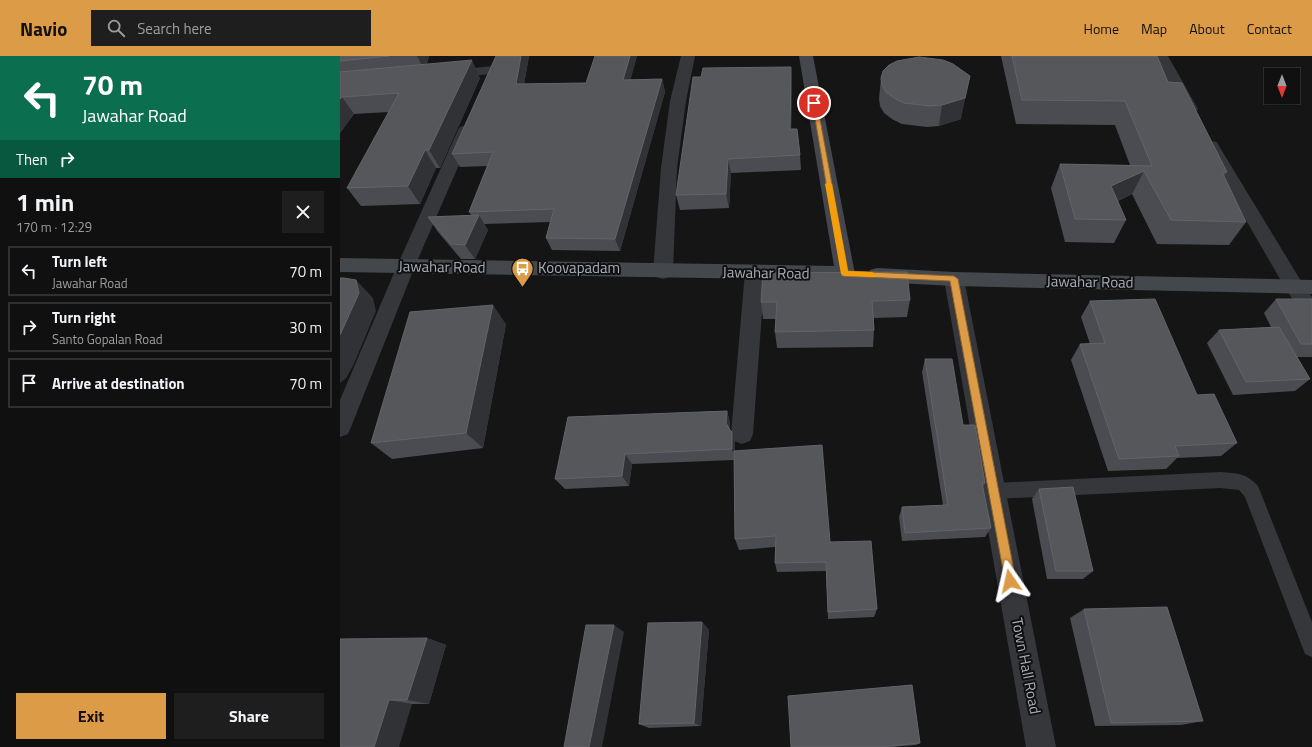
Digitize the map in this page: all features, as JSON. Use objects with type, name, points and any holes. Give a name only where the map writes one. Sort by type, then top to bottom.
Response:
[{"type":"main road","points":[[806,56],[845,274]]},
{"type":"main road","name":"Jawahar Road","points":[[340,265],[663,272],[845,274],[954,279],[1303,287]]},
{"type":"street","points":[[663,272],[669,168],[678,101],[688,56]]},
{"type":"street","points":[[1161,56],[1201,128],[1303,287],[1312,312]]},
{"type":"street","points":[[434,76],[493,70]]},
{"type":"street","points":[[340,427],[406,266],[474,114]]},
{"type":"street","points":[[742,434],[755,272]]},
{"type":"street","name":"Town Hall Road","points":[[954,279],[1041,747]]},
{"type":"lane","points":[[994,490],[1220,480],[1244,483],[1252,492],[1312,646]]},
{"type":"building","points":[[340,56],[389,56],[340,61]]},
{"type":"building","points":[[496,56],[521,56],[516,84],[586,83],[595,56],[630,56],[623,80],[662,79],[615,239],[546,238],[554,209],[469,212],[493,152],[452,154]]},
{"type":"building","points":[[1012,56],[1157,56],[1168,82],[1182,83],[1227,172],[1222,172],[1246,222],[1171,220],[1144,171],[1111,186],[1126,220],[1075,219],[1060,164],[1152,166],[1125,101],[1022,100]]},
{"type":"building","points":[[919,57],[943,60],[953,64],[970,76],[965,98],[942,105],[930,106],[904,103],[886,92],[882,85],[881,78],[883,71],[889,65],[897,61]]},
{"type":"building","points":[[472,60],[429,150],[425,150],[408,186],[347,188],[399,93],[342,97],[340,99],[340,72]]},
{"type":"building","points":[[791,67],[790,129],[797,129],[800,155],[728,159],[726,194],[676,195],[693,77],[701,77],[703,68]]},
{"type":"building","points":[[479,215],[465,245],[451,244],[428,217]]},
{"type":"building","points":[[907,272],[910,300],[872,301],[874,330],[775,332],[777,302],[761,302],[763,273]]},
{"type":"building","points":[[340,278],[356,280],[359,293],[340,335]]},
{"type":"building","points":[[1155,299],[1197,395],[1214,394],[1237,443],[1175,446],[1179,456],[1119,459],[1080,344],[1105,343],[1090,301]]},
{"type":"building","points":[[1276,299],[1312,299],[1312,344],[1301,344]]},
{"type":"building","points":[[493,305],[466,433],[371,443],[410,312]]},
{"type":"building","points":[[1279,327],[1310,379],[1246,382],[1219,330]]},
{"type":"building","points":[[925,359],[952,359],[963,425],[975,425],[985,483],[982,483],[991,528],[905,533],[902,507],[948,505]]},
{"type":"building","points":[[727,411],[726,423],[732,432],[732,449],[625,454],[622,476],[555,479],[568,417]]},
{"type":"building","points":[[822,445],[830,542],[871,541],[877,609],[828,612],[826,562],[775,563],[776,536],[735,539],[734,451]]},
{"type":"building","points":[[1073,487],[1093,571],[1056,571],[1039,489]]},
{"type":"building","points":[[1167,607],[1203,721],[1111,723],[1084,609]]},
{"type":"building","points":[[702,622],[694,723],[639,724],[648,623]]},
{"type":"building","points":[[586,625],[614,625],[589,747],[564,747]]},
{"type":"building","points":[[427,638],[407,700],[389,700],[374,747],[340,747],[340,639]]},
{"type":"building","points":[[912,685],[920,743],[879,747],[791,747],[788,696]]},
{"type":"slow traffic","points":[[829,184],[845,274],[872,275]]},
{"type":"place","name":"Koovapadam","points":[[522,288]]},
{"type":"route","points":[[814,103],[845,274],[954,279],[1010,581]]}]
